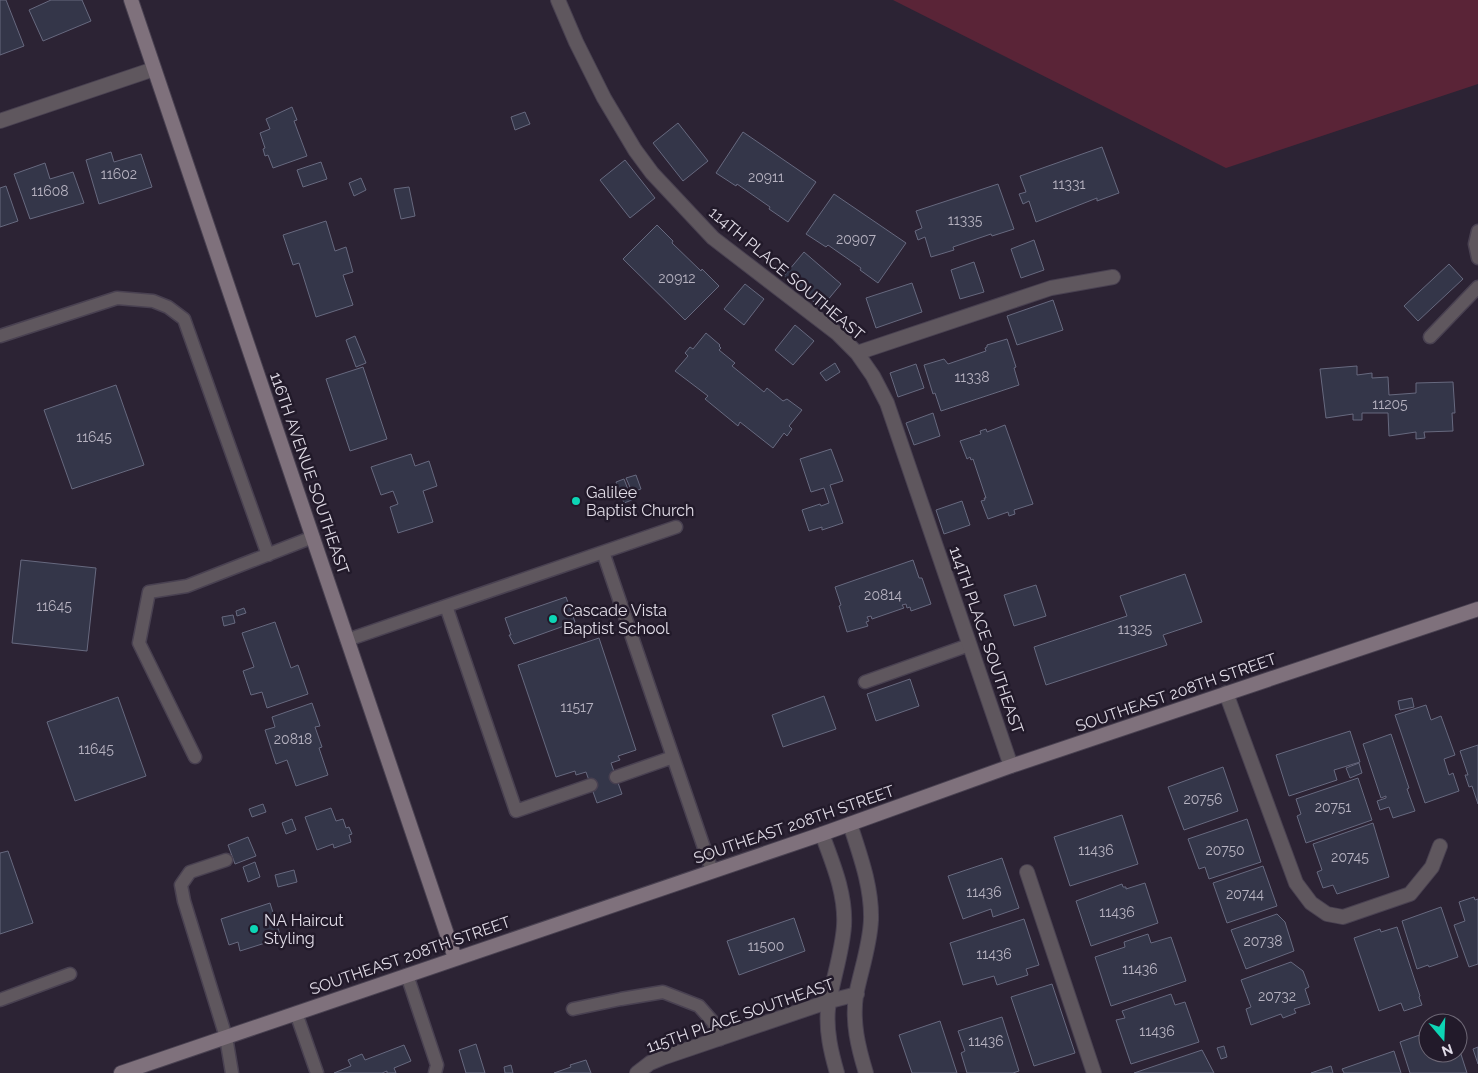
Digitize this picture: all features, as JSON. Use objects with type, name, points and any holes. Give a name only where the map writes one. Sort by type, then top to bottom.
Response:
[{"type":"main road","name":"116TH AVENUE SOUTHEAST","points":[[131,0],[455,958]]},
{"type":"main road","name":"SOUTHEAST 208TH STREET","points":[[121,1073],[822,834],[1011,766],[1478,609]]},
{"type":"street","name":"114TH PLACE SOUTHEAST","points":[[558,0],[586,64],[604,98],[635,150],[652,173],[713,238],[838,334],[857,353],[873,376],[886,403],[1011,766]]},
{"type":"street","points":[[0,121],[154,69]]},
{"type":"street","points":[[857,353],[1050,288],[1112,278]]},
{"type":"street","points":[[1226,693],[1296,883],[1311,903],[1327,914],[1343,917],[1410,894],[1432,867],[1440,846]]},
{"type":"street","points":[[850,824],[865,873],[871,904],[871,921],[856,994],[855,1012],[856,1033],[866,1073]]},
{"type":"street","points":[[822,834],[837,876],[844,919],[842,946],[830,1001],[828,1029],[830,1049],[837,1073]]},
{"type":"street","points":[[1027,872],[1094,1073]]},
{"type":"street","name":"115TH PLACE SOUTHEAST","points":[[637,1073],[650,1063],[662,1058],[856,994]]},
{"type":"lane","points":[[1478,231],[1475,244],[1478,258]]},
{"type":"lane","points":[[1430,337],[1478,288]]},
{"type":"lane","points":[[0,336],[117,298],[153,301],[168,307],[184,319],[268,555]]},
{"type":"lane","points":[[347,640],[676,527]]},
{"type":"lane","points":[[195,757],[139,644],[149,592],[188,586],[313,538]]},
{"type":"lane","points":[[603,552],[712,871]]},
{"type":"lane","points":[[446,606],[516,812],[591,785]]},
{"type":"lane","points":[[865,682],[969,644]]},
{"type":"lane","points":[[616,777],[673,757]]},
{"type":"lane","points":[[226,860],[190,872],[181,884],[184,901],[226,1037],[232,1073]]},
{"type":"lane","points":[[0,1000],[70,974]]},
{"type":"lane","points":[[406,975],[437,1066],[435,1073]]},
{"type":"lane","points":[[573,1009],[663,992],[699,1006],[713,1022],[720,1038]]},
{"type":"lane","points":[[296,1013],[317,1073]]},
{"type":"shaded area","points":[[893,0],[1478,0],[1478,84],[1226,168]]},
{"type":"building","points":[[0,0],[6,0],[24,46],[0,55]]},
{"type":"building","points":[[51,0],[82,0],[91,21],[43,41],[29,10]]},
{"type":"building","points":[[292,107],[297,120],[294,121],[307,156],[273,168],[268,155],[265,156],[263,149],[265,148],[260,133],[270,129],[266,119]]},
{"type":"building","points":[[525,112],[530,124],[515,130],[511,117]]},
{"type":"building","points":[[678,123],[708,161],[683,181],[653,143]]},
{"type":"building","points":[[743,132],[816,182],[788,222],[737,184],[736,186],[716,173]]},
{"type":"building","points":[[1102,147],[1119,193],[1097,201],[1097,198],[1036,222],[1029,201],[1023,204],[1019,194],[1026,192],[1020,176]]},
{"type":"building","points":[[111,152],[114,162],[141,154],[152,187],[99,204],[86,160]]},
{"type":"building","points":[[625,160],[655,198],[630,218],[600,180]]},
{"type":"building","points":[[321,162],[327,179],[303,187],[297,170]]},
{"type":"building","points":[[45,163],[50,179],[73,172],[84,203],[30,219],[14,174]]},
{"type":"building","points":[[361,178],[366,190],[354,196],[349,183]]},
{"type":"building","points":[[998,184],[1014,229],[992,236],[991,234],[953,247],[954,250],[931,257],[925,237],[918,240],[915,231],[922,228],[916,211]]},
{"type":"building","points":[[6,186],[18,221],[0,227],[0,188]]},
{"type":"building","points":[[409,187],[415,216],[401,219],[394,189]]},
{"type":"building","points":[[834,194],[906,243],[878,283],[860,270],[861,268],[828,245],[826,247],[806,234]]},
{"type":"building","points":[[326,221],[335,251],[346,247],[353,272],[343,275],[353,305],[316,317],[299,263],[293,265],[283,235]]},
{"type":"building","points":[[657,225],[673,241],[672,243],[719,286],[685,320],[623,259]]},
{"type":"building","points":[[1034,240],[1044,270],[1021,278],[1011,249]]},
{"type":"building","points":[[804,252],[841,284],[821,308],[784,276]]},
{"type":"building","points":[[974,262],[984,292],[960,299],[951,270]]},
{"type":"building","points":[[1449,264],[1463,279],[1418,321],[1404,306]]},
{"type":"building","points":[[912,283],[922,312],[876,328],[866,298]]},
{"type":"building","points":[[745,284],[764,299],[744,325],[724,309]]},
{"type":"building","points":[[1053,300],[1063,330],[1017,345],[1007,316]]},
{"type":"building","points":[[795,325],[814,341],[793,365],[775,350]]},
{"type":"building","points":[[706,333],[720,345],[721,348],[719,350],[735,363],[732,366],[764,392],[767,388],[783,401],[787,399],[802,410],[789,426],[792,429],[787,436],[784,433],[773,448],[740,422],[738,426],[705,399],[708,396],[675,371],[688,356],[685,353],[690,347],[693,349]]},
{"type":"building","points":[[355,336],[366,363],[356,367],[346,340]]},
{"type":"building","points":[[1007,339],[1016,367],[1014,368],[1019,385],[941,411],[935,393],[933,394],[924,365],[944,359],[948,364],[986,351],[987,345]]},
{"type":"building","points":[[835,363],[840,372],[826,381],[820,373]]},
{"type":"building","points":[[916,364],[924,388],[898,397],[890,373]]},
{"type":"building","points":[[1357,366],[1357,375],[1372,373],[1372,378],[1388,377],[1389,395],[1416,393],[1416,383],[1453,382],[1455,413],[1452,413],[1453,431],[1424,432],[1425,438],[1416,439],[1416,432],[1389,436],[1388,413],[1362,413],[1362,420],[1353,420],[1353,414],[1326,418],[1320,369]]},
{"type":"building","points":[[363,367],[387,439],[350,451],[326,379]]},
{"type":"building","points":[[116,385],[144,465],[72,489],[44,410]]},
{"type":"building","points":[[933,413],[940,436],[914,445],[906,423]]},
{"type":"building","points":[[1005,425],[1033,504],[1014,510],[1015,514],[1009,516],[1008,512],[988,519],[981,501],[986,498],[973,459],[971,460],[970,457],[967,459],[960,441],[981,434],[980,431],[986,429],[987,432]]},
{"type":"building","points":[[831,449],[843,481],[830,485],[843,523],[822,530],[822,527],[809,531],[802,510],[829,503],[824,488],[811,492],[800,459]]},
{"type":"building","points":[[411,454],[415,466],[429,461],[437,486],[423,491],[433,522],[398,533],[390,507],[398,504],[393,491],[381,495],[371,467]]},
{"type":"building","points":[[636,475],[641,489],[632,492],[626,478]]},
{"type":"building","points":[[624,479],[632,500],[624,503],[616,482]]},
{"type":"building","points":[[962,501],[970,525],[944,534],[936,510]]},
{"type":"building","points":[[21,560],[96,568],[87,651],[12,643]]},
{"type":"building","points":[[913,560],[919,578],[922,578],[931,604],[911,611],[910,607],[907,608],[906,604],[902,605],[904,608],[872,619],[871,616],[867,617],[869,621],[866,622],[868,626],[847,632],[835,587]]},
{"type":"building","points":[[1185,574],[1202,622],[1163,635],[1167,645],[1046,685],[1034,647],[1127,616],[1120,596]]},
{"type":"building","points":[[1036,585],[1046,616],[1014,626],[1004,595]]},
{"type":"building","points":[[566,597],[575,622],[514,644],[509,635],[511,635],[505,618]]},
{"type":"building","points":[[244,608],[246,613],[237,616],[236,611]]},
{"type":"building","points":[[233,615],[235,623],[224,626],[222,617]]},
{"type":"building","points":[[275,622],[291,668],[298,665],[308,694],[267,708],[262,692],[251,695],[243,671],[254,667],[242,633]]},
{"type":"building","points":[[599,638],[636,750],[618,756],[620,760],[611,763],[622,794],[597,803],[586,772],[576,775],[575,771],[556,777],[518,665]]},
{"type":"building","points":[[910,679],[919,706],[876,721],[867,694]]},
{"type":"building","points":[[824,696],[836,729],[783,747],[772,715]]},
{"type":"building","points":[[118,697],[146,776],[75,801],[47,722]]},
{"type":"building","points":[[1412,698],[1414,707],[1400,710],[1398,701]]},
{"type":"building","points":[[312,703],[320,726],[315,727],[322,747],[319,748],[328,775],[296,786],[287,760],[276,764],[265,730],[275,727],[272,717]]},
{"type":"building","points":[[1426,705],[1431,720],[1441,716],[1455,755],[1444,759],[1449,775],[1453,773],[1459,791],[1425,803],[1395,715]]},
{"type":"building","points":[[1350,731],[1360,762],[1334,770],[1337,780],[1289,796],[1276,755]]},
{"type":"building","points":[[1391,734],[1415,811],[1393,818],[1389,807],[1380,810],[1377,801],[1386,798],[1386,796],[1381,798],[1363,744]]},
{"type":"building","points":[[1478,745],[1478,804],[1472,786],[1469,787],[1465,775],[1468,775],[1460,751]]},
{"type":"building","points":[[1359,763],[1362,773],[1350,778],[1346,768]]},
{"type":"building","points":[[1223,767],[1238,811],[1184,830],[1168,787]]},
{"type":"building","points":[[1358,778],[1372,820],[1306,843],[1297,816],[1301,814],[1296,799]]},
{"type":"building","points":[[263,804],[266,812],[252,817],[249,809]]},
{"type":"building","points":[[331,808],[336,821],[343,819],[346,828],[349,827],[352,834],[349,835],[351,842],[334,848],[333,844],[317,850],[305,817]]},
{"type":"building","points":[[1122,815],[1138,864],[1070,886],[1054,837]]},
{"type":"building","points":[[292,819],[296,830],[286,834],[282,823]]},
{"type":"building","points":[[1247,819],[1261,862],[1209,879],[1205,867],[1199,869],[1188,839]]},
{"type":"building","points":[[1373,823],[1389,877],[1337,894],[1333,885],[1323,888],[1317,872],[1322,870],[1313,844]]},
{"type":"building","points":[[248,837],[256,856],[235,864],[228,845]]},
{"type":"building","points":[[8,851],[33,923],[0,934],[0,853]]},
{"type":"building","points":[[1002,858],[1019,908],[993,917],[991,909],[963,919],[948,876]]},
{"type":"building","points":[[255,862],[260,877],[248,882],[243,867]]},
{"type":"building","points":[[1263,866],[1277,906],[1227,923],[1213,883]]},
{"type":"building","points":[[294,870],[297,882],[278,887],[275,875]]},
{"type":"building","points":[[1145,883],[1158,923],[1091,946],[1076,901],[1122,884],[1126,889]]},
{"type":"building","points":[[1474,897],[1475,900],[1478,899],[1478,964],[1469,967],[1454,925],[1465,921],[1459,902]]},
{"type":"building","points":[[270,903],[281,938],[240,951],[238,942],[229,945],[221,919]]},
{"type":"building","points":[[1441,907],[1458,957],[1417,969],[1402,921]]},
{"type":"building","points":[[1277,914],[1285,922],[1294,951],[1246,969],[1231,930]]},
{"type":"building","points":[[794,918],[805,951],[739,975],[727,941]]},
{"type":"building","points":[[1024,919],[1039,965],[1026,969],[1028,975],[997,985],[994,976],[963,985],[950,943]]},
{"type":"building","points":[[1397,927],[1422,1005],[1404,1011],[1401,1003],[1379,1011],[1354,938],[1380,929],[1381,932]]},
{"type":"building","points":[[1148,934],[1151,943],[1171,937],[1186,981],[1111,1006],[1095,957],[1125,947],[1124,942]]},
{"type":"building","points":[[1291,962],[1303,971],[1309,987],[1305,989],[1310,1004],[1294,1009],[1296,1013],[1283,1018],[1281,1014],[1251,1025],[1246,1009],[1251,1007],[1241,980]]},
{"type":"building","points":[[1052,984],[1075,1053],[1034,1066],[1011,997]]},
{"type":"building","points":[[1171,994],[1175,1005],[1185,1002],[1199,1042],[1131,1064],[1116,1020],[1125,1018],[1122,1011]]},
{"type":"building","points":[[1002,1017],[1019,1071],[1013,1073],[967,1073],[961,1053],[965,1051],[958,1031]]},
{"type":"building","points":[[940,1021],[957,1073],[912,1073],[899,1035]]},
{"type":"building","points":[[1418,1036],[1418,1063],[1464,1063],[1467,1073],[1410,1073],[1400,1042]]},
{"type":"building","points":[[476,1044],[485,1073],[466,1073],[459,1050]]},
{"type":"building","points":[[404,1045],[411,1061],[394,1068],[396,1073],[387,1073],[387,1071],[382,1073],[334,1073],[351,1066],[348,1060],[362,1054],[365,1060]]},
{"type":"building","points":[[1224,1046],[1227,1057],[1221,1059],[1217,1048]]},
{"type":"building","points":[[1478,1047],[1478,1064],[1473,1049]]},
{"type":"building","points":[[1202,1050],[1214,1073],[1134,1073]]},
{"type":"building","points":[[1394,1051],[1401,1073],[1344,1073],[1342,1069]]},
{"type":"building","points":[[586,1060],[591,1073],[554,1073],[571,1067],[570,1065]]},
{"type":"building","points":[[511,1065],[513,1073],[505,1073],[504,1067]]},
{"type":"building","points":[[1331,1066],[1333,1073],[1311,1073]]},
{"type":"place","name":"Galilee Baptist Church","points":[[576,501]]},
{"type":"place","name":"Cascade Vista Baptist School","points":[[553,619]]},
{"type":"place","name":"NA Haircut Styling","points":[[254,929]]}]
